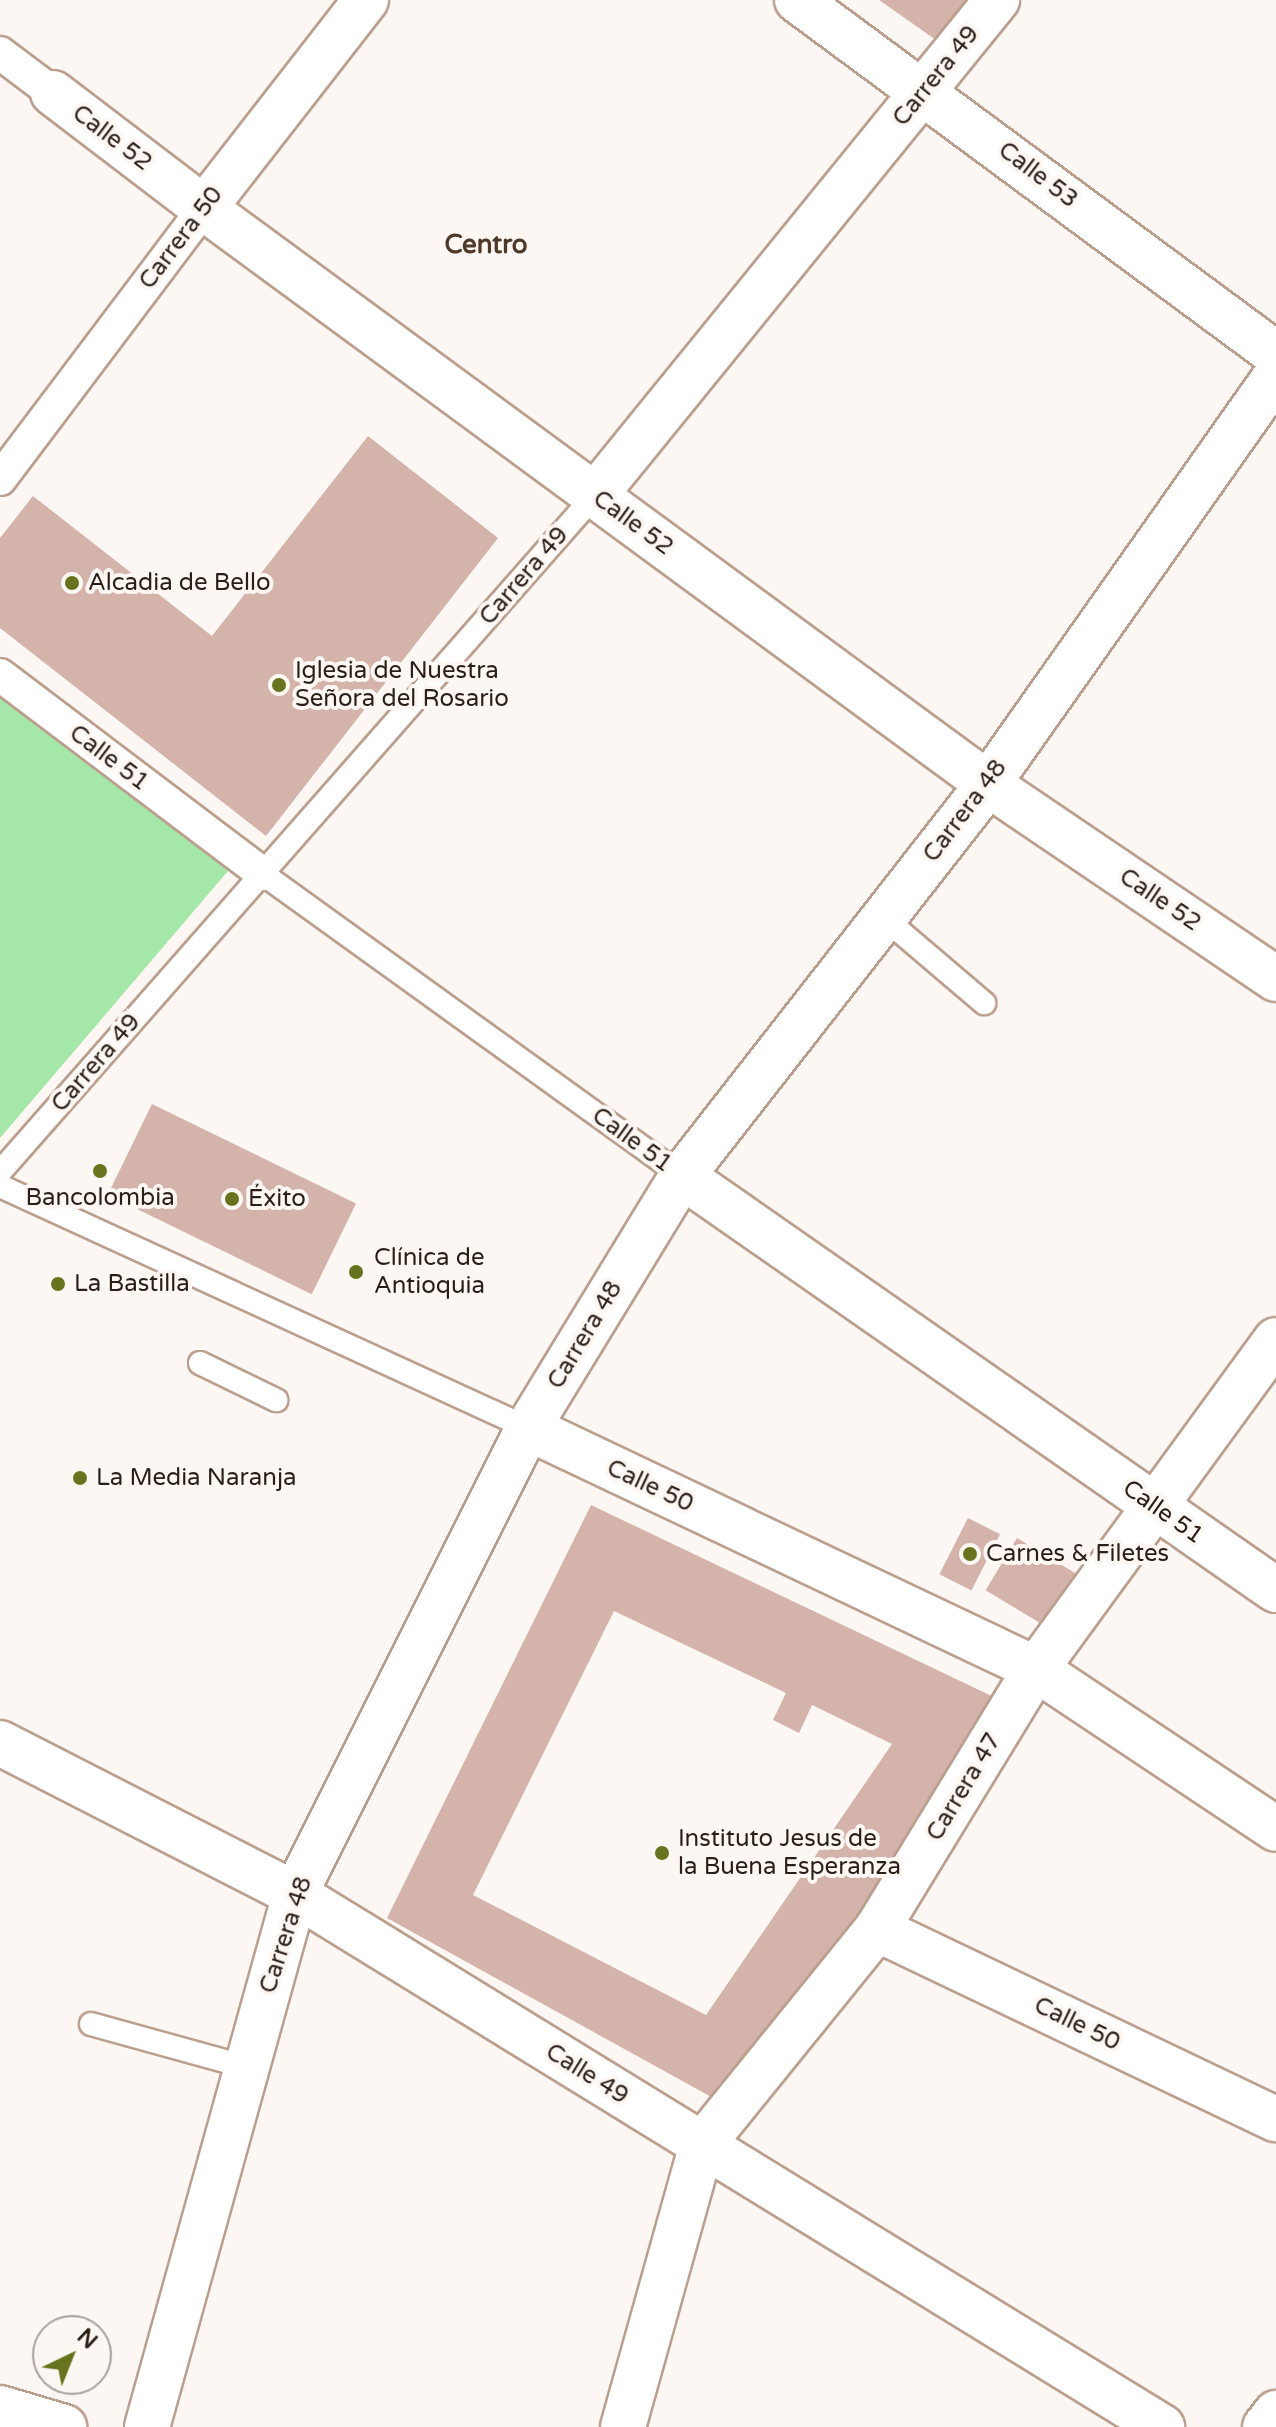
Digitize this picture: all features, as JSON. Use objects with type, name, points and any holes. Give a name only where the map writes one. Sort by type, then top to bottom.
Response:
[{"type":"street","name":"Carrera 50","points":[[0,479],[204,208],[366,0]]},
{"type":"street","name":"Calle 53","points":[[797,0],[925,90],[1276,354]]},
{"type":"street","name":"Carrera 49","points":[[595,495],[997,0]]},
{"type":"street","name":"Calle 52","points":[[0,53],[204,208],[988,784],[1276,979]]},
{"type":"street","name":"Carrera 48","points":[[147,2427],[295,1894],[528,1428],[682,1176],[988,784],[1276,376]]},
{"type":"street","name":"Calle 51","points":[[0,675],[263,874]]},
{"type":"street","name":"Calle 51","points":[[682,1176],[1276,1590]]},
{"type":"street","name":"Carrera 47","points":[[623,2427],[702,2145],[877,1929],[1036,1669],[1276,1340]]},
{"type":"street","name":"Calle 50","points":[[528,1428],[1036,1669],[1276,1829]]},
{"type":"street","name":"Calle 49","points":[[0,1743],[295,1894],[1162,2427]]},
{"type":"street","name":"Calle 50","points":[[877,1929],[1276,2119]]},
{"type":"street","points":[[0,2408],[64,2427]]},
{"type":"street","points":[[1265,2427],[1276,2413]]},
{"type":"lane","name":"Carrera 49","points":[[0,1172],[595,495]]},
{"type":"lane","name":"Calle 51","points":[[263,874],[682,1176]]},
{"type":"lane","points":[[883,917],[984,1003]]},
{"type":"lane","name":"Calle 50","points":[[0,1186],[528,1428]]},
{"type":"lane","points":[[200,1363],[276,1400]]},
{"type":"lane","points":[[91,2024],[246,2067]]},
{"type":"green space","points":[[0,675],[240,857],[0,1138]]},
{"type":"building","points":[[879,0],[968,0],[936,40]]},
{"type":"building","name":"Iglesia de Nuestra Señora del Rosario","points":[[368,436],[498,538],[266,836],[0,628],[0,538],[33,496],[212,636]]},
{"type":"building","name":"Éxito","points":[[152,1104],[356,1204],[312,1294],[108,1195]]},
{"type":"building","points":[[591,1505],[998,1699],[951,1787],[724,2104],[387,1918]],"holes":[[[614,1611],[786,1693],[773,1720],[799,1733],[812,1705],[892,1744],[706,2015],[473,1895]]]},
{"type":"building","name":"Carnes & Filetes","points":[[968,1518],[1000,1534],[971,1590],[939,1574]]},
{"type":"building","points":[[1017,1538],[1083,1578],[1052,1630],[986,1590]]},
{"type":"place","name":"Alcadia de Bello","points":[[72,583]]},
{"type":"place","name":"Iglesia de Nuestra Señora del Rosario","points":[[279,685]]},
{"type":"place","name":"Bancolombia","points":[[100,1171]]},
{"type":"place","name":"Éxito","points":[[232,1199]]},
{"type":"place","name":"Clínica de Antioquia","points":[[356,1272]]},
{"type":"place","name":"La Bastilla","points":[[58,1284]]},
{"type":"place","name":"La Media Naranja","points":[[80,1478]]},
{"type":"place","name":"Carnes & Filetes","points":[[970,1554]]},
{"type":"place","name":"Instituto Jesus de la Buena Esperanza","points":[[662,1853]]},
{"type":"district","name":"Centro","points":[[486,245]]}]
